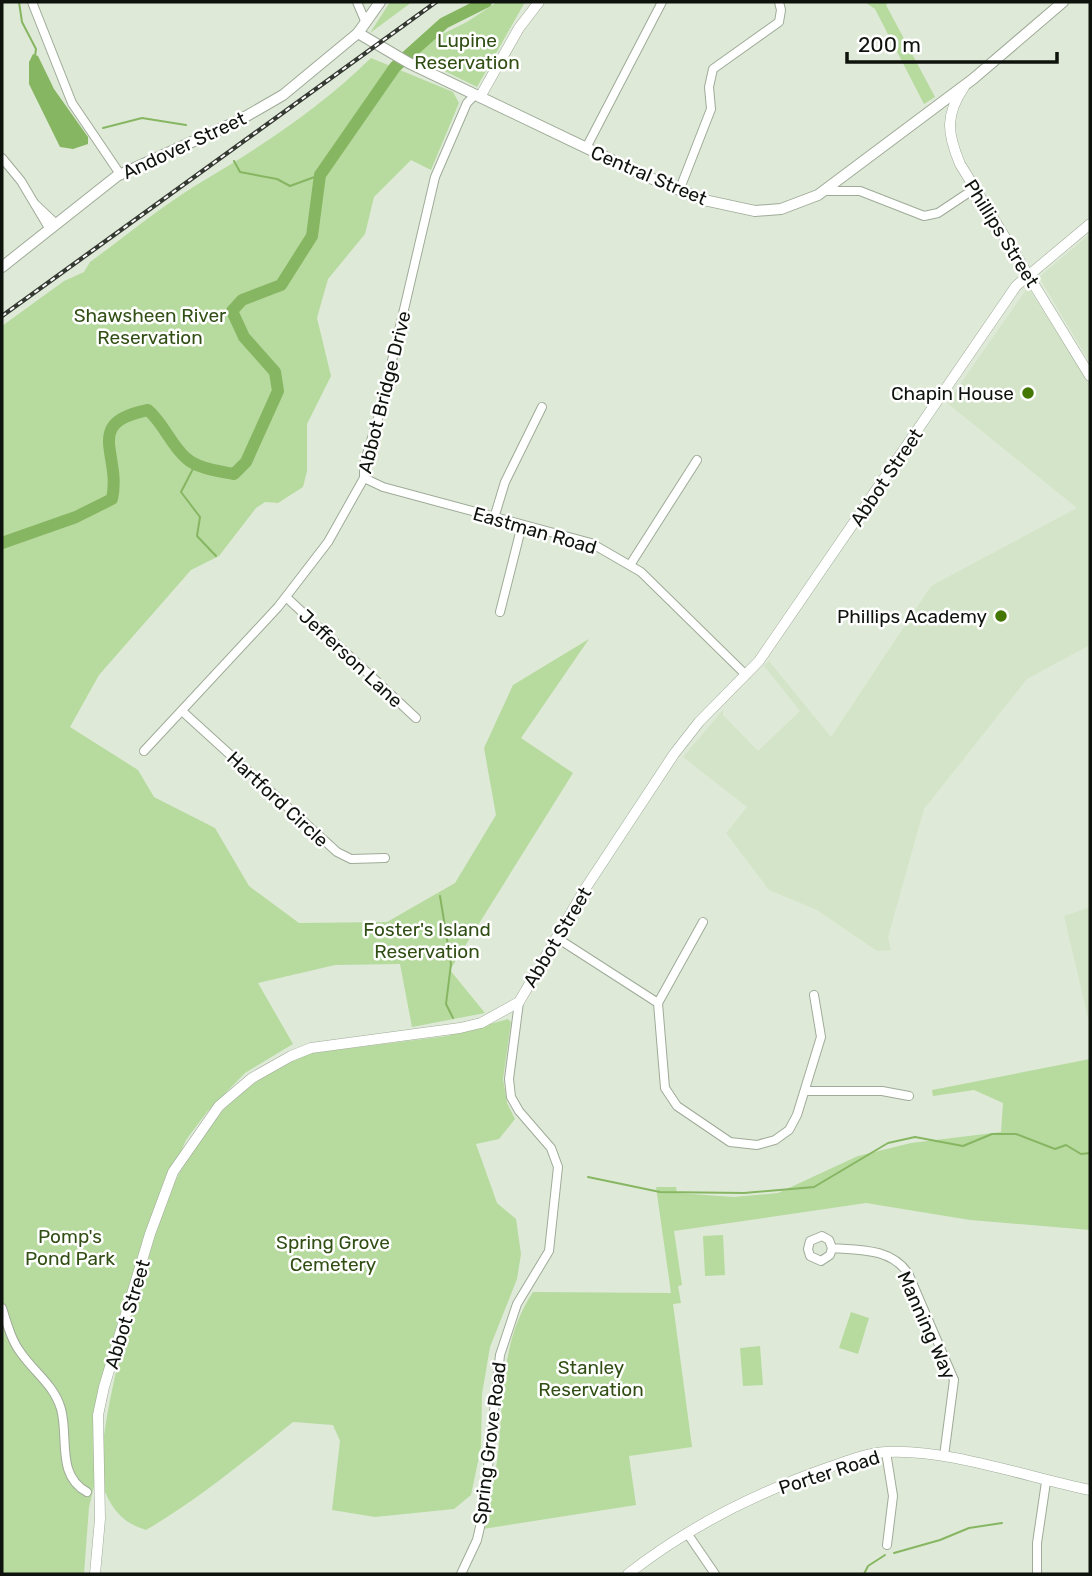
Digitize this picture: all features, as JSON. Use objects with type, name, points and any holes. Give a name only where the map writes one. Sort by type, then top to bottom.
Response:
[{"type":"main road","name":"Andover Street","points":[[2,267],[120,174],[238,121],[283,95],[358,33],[380,2]]},
{"type":"main road","name":"Central Street","points":[[358,33],[408,63],[679,191],[755,211],[781,209],[824,191],[967,84],[1063,2]]},
{"type":"street","points":[[32,2],[72,103],[120,174]]},
{"type":"street","points":[[358,2],[366,23]]},
{"type":"street","points":[[478,96],[519,28],[539,2]]},
{"type":"street","points":[[586,148],[662,2]]},
{"type":"street","points":[[679,191],[711,109],[709,76],[718,63],[779,22],[779,2]]},
{"type":"street","name":"Phillips Street","points":[[967,84],[952,107],[948,127],[954,148],[974,189],[1090,376]]},
{"type":"street","name":"Abbot Bridge Drive","points":[[144,751],[286,597],[328,542],[364,478],[364,464],[380,412],[435,177],[467,103],[478,96]]},
{"type":"street","points":[[4,164],[52,225]]},
{"type":"street","points":[[824,191],[860,191],[924,216],[938,213],[974,189]]},
{"type":"street","name":"Abbot Street","points":[[95,1574],[100,1519],[98,1427],[104,1387],[155,1219],[173,1172],[197,1135],[219,1106],[252,1078],[290,1056],[345,1041],[460,1028],[481,1023],[519,1002],[598,869],[674,754],[704,717],[746,675],[798,606],[1016,286],[1090,224]]},
{"type":"street","points":[[494,518],[516,458],[542,407]]},
{"type":"street","points":[[630,565],[697,460]]},
{"type":"street","name":"Eastman Road","points":[[364,478],[383,487],[591,543],[630,565],[746,675]]},
{"type":"street","points":[[500,611],[522,525]]},
{"type":"street","name":"Jefferson Lane","points":[[286,597],[416,718]]},
{"type":"street","name":"Hartford Circle","points":[[182,711],[337,852],[351,859],[385,859]]},
{"type":"street","points":[[703,922],[658,1003],[665,1087],[677,1106],[730,1142],[757,1145],[781,1136],[797,1115],[821,1037],[821,1023],[814,995]]},
{"type":"street","points":[[557,939],[658,1003]]},
{"type":"street","name":"Spring Grove Road","points":[[461,1574],[477,1540],[483,1514],[499,1355],[517,1304],[549,1251],[555,1206],[558,1167],[555,1156],[519,1111],[510,1089],[519,1002]]},
{"type":"street","points":[[805,1091],[882,1091],[909,1096]]},
{"type":"street","name":"Manning Way","points":[[832,1248],[883,1253],[899,1262],[908,1273],[954,1380],[944,1456]]},
{"type":"street","points":[[2,1308],[21,1353],[55,1390],[65,1426],[67,1470],[72,1480],[87,1492]]},
{"type":"street","points":[[886,1452],[893,1496],[887,1545]]},
{"type":"street","name":"Porter Road","points":[[628,1574],[687,1534],[794,1480],[886,1452],[944,1456],[1046,1482],[1090,1490]]},
{"type":"street","points":[[1037,1574],[1037,1543],[1046,1482]]},
{"type":"street","points":[[687,1534],[715,1574]]},
{"type":"shaded area","points":[[33,54],[38,56],[54,89],[88,137],[88,144],[73,149],[60,147],[29,84],[29,62]]},
{"type":"shaded area","points":[[1090,234],[1090,363],[1039,277]]},
{"type":"shaded area","name":"Phillips Academy","points":[[1028,287],[1090,384],[1090,645],[1027,679],[924,809],[888,937],[891,950],[877,951],[817,910],[769,890],[726,833],[747,807],[683,757],[723,710],[723,715],[758,751],[800,711],[764,666],[769,661],[831,737],[931,586],[1077,508],[947,403]]},
{"type":"shaded area","points":[[1090,907],[1090,1026],[1064,916]]},
{"type":"green space","points":[[390,2],[412,2],[370,33]]},
{"type":"green space","name":"Lupine Reservation","points":[[497,2],[525,2],[477,87],[406,52],[467,22]]},
{"type":"green space","points":[[865,2],[889,2],[886,5],[935,97],[924,104],[875,9]]},
{"type":"green space","points":[[371,58],[453,92],[459,103],[431,170],[411,160],[374,197],[365,234],[328,279],[317,318],[331,376],[307,424],[307,471],[303,487],[278,503],[265,502],[256,508],[219,556],[191,570],[99,675],[70,727],[138,770],[154,797],[215,828],[249,886],[299,923],[387,922],[455,883],[496,815],[484,748],[513,685],[589,639],[521,738],[573,773],[450,970],[485,1013],[412,1027],[400,964],[335,965],[258,983],[293,1044],[245,1073],[207,1112],[186,1140],[146,1232],[95,1412],[94,1486],[89,1507],[84,1574],[2,1574],[2,326],[64,281],[84,272],[90,262],[174,200],[290,125],[332,93]]},
{"type":"green space","name":"Spring Grove Cemetery","points":[[508,1019],[511,1022],[503,1079],[507,1103],[515,1119],[499,1139],[476,1144],[497,1203],[516,1219],[521,1254],[517,1279],[490,1347],[482,1394],[481,1447],[471,1495],[454,1509],[375,1517],[332,1510],[340,1441],[333,1425],[293,1422],[240,1465],[146,1530],[126,1521],[105,1492],[102,1470],[110,1399],[131,1312],[161,1214],[179,1173],[203,1134],[238,1096],[251,1086],[280,1067],[312,1053],[447,1036]]},
{"type":"green space","name":"Stanley Reservation","points":[[1090,1059],[1090,1230],[970,1220],[866,1203],[674,1231],[682,1285],[678,1286],[681,1303],[673,1304],[692,1447],[629,1456],[636,1505],[483,1529],[497,1463],[505,1370],[514,1330],[522,1311],[533,1292],[671,1293],[656,1187],[676,1187],[677,1193],[734,1197],[778,1193],[858,1156],[911,1143],[1001,1132],[1003,1103],[974,1090],[933,1096],[932,1090]]},
{"type":"green space","points":[[723,1235],[725,1275],[705,1276],[703,1236]]},
{"type":"green space","points":[[851,1312],[869,1318],[858,1354],[839,1348]]},
{"type":"green space","points":[[760,1346],[763,1385],[743,1386],[740,1348]]},
{"type":"waterway","points":[[19,2],[22,22],[36,49],[35,56]]},
{"type":"waterway","points":[[2,543],[76,517],[112,499],[114,483],[110,432],[116,423],[128,416],[148,410],[181,453],[191,462],[203,467],[234,474],[246,462],[278,391],[275,372],[244,337],[232,311],[242,300],[281,285],[312,236],[320,175],[395,67],[444,23],[486,2]]},
{"type":"waterway","points":[[103,128],[142,118],[186,125]]},
{"type":"waterway","points":[[234,161],[240,172],[277,179],[290,186],[320,175]]},
{"type":"waterway","points":[[196,463],[181,492],[200,517],[197,536],[216,556]]},
{"type":"waterway","points":[[440,896],[451,964],[446,1004],[453,1018]]},
{"type":"waterway","points":[[588,1177],[660,1192],[744,1193],[814,1187],[888,1143],[915,1137],[963,1146],[992,1134],[1016,1134],[1055,1149],[1066,1145],[1081,1154],[1090,1153]]},
{"type":"waterway","points":[[894,1553],[940,1540],[969,1528],[1002,1523]]},
{"type":"waterway","points":[[864,1574],[868,1566],[885,1555]]},
{"type":"railway","points":[[2,316],[436,2]]},
{"type":"place","name":"Chapin House","points":[[1028,393]]},
{"type":"place","name":"Phillips Academy","points":[[1001,616]]},
{"type":"park label","name":"Shawsheen River Reservation","points":[[150,326]]},
{"type":"park label","name":"Foster's Island Reservation","points":[[427,940]]},
{"type":"park label","name":"Pomp's Pond Park","points":[[70,1247]]}]
